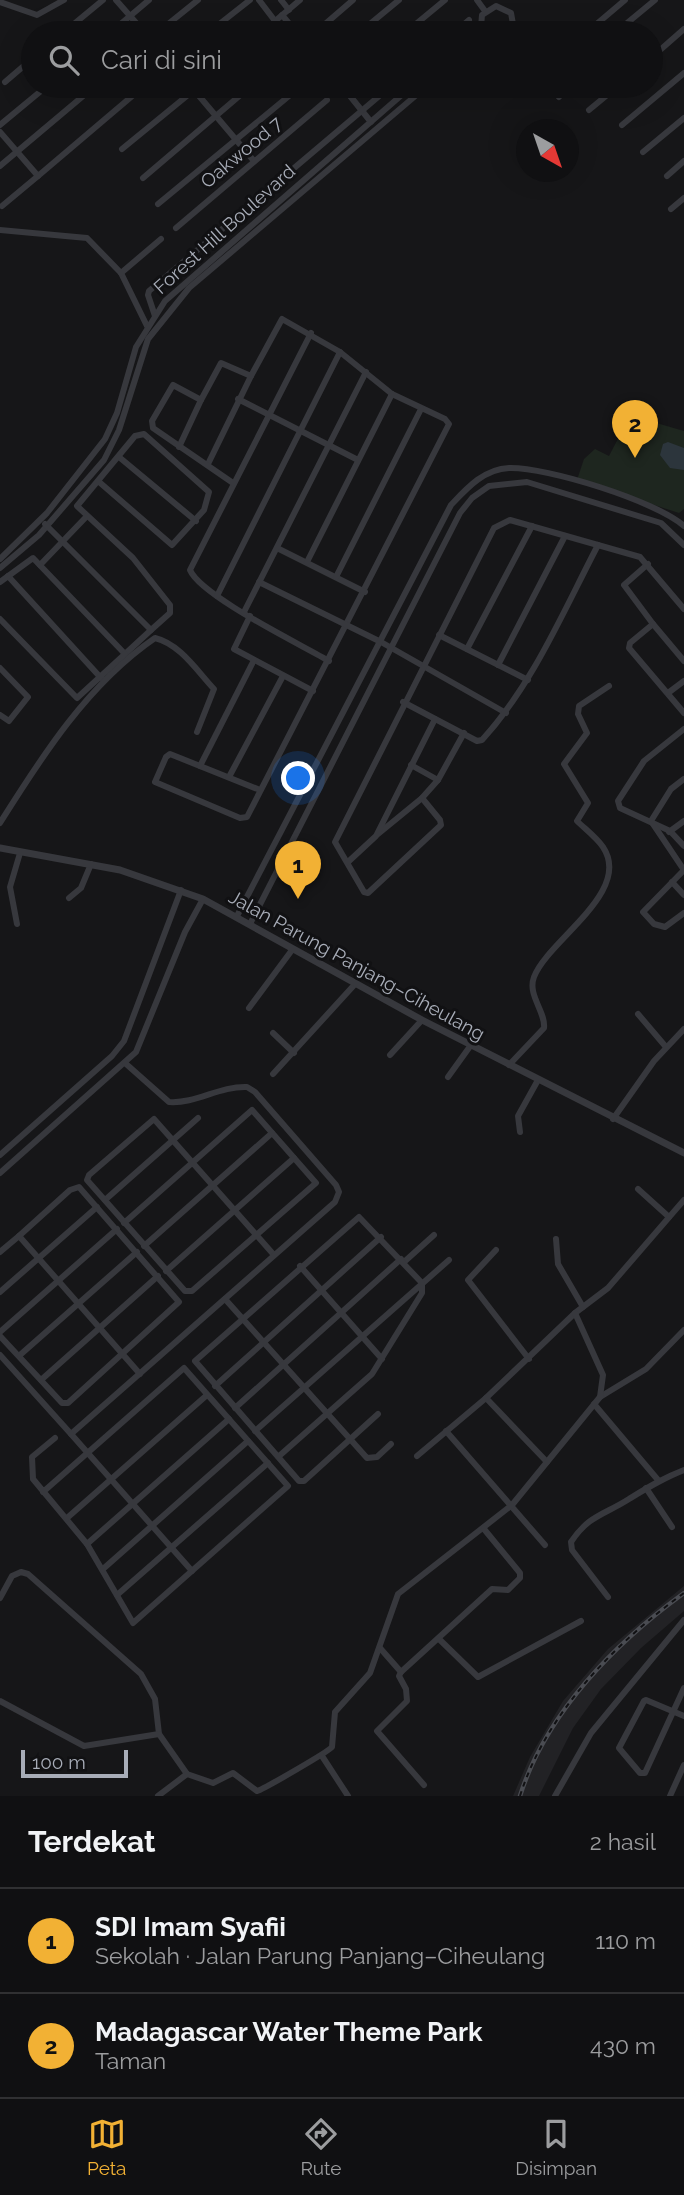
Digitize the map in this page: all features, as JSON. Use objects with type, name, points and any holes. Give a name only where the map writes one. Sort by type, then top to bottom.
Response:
[{"type":"street","points":[[0,2],[14,3],[37,15],[64,0]]},
{"type":"street","points":[[78,21],[103,0]]},
{"type":"street","points":[[116,0],[134,21]]},
{"type":"street","points":[[124,21],[149,0]]},
{"type":"street","points":[[172,21],[198,0]]},
{"type":"street","points":[[223,21],[250,0]]},
{"type":"street","points":[[259,0],[275,21],[300,0]]},
{"type":"street","points":[[281,0],[289,10]]},
{"type":"street","points":[[329,21],[353,0]]},
{"type":"street","points":[[374,21],[399,0]]},
{"type":"street","points":[[420,21],[445,0]]},
{"type":"street","points":[[477,0],[485,10],[484,21]]},
{"type":"street","points":[[600,21],[625,0]]},
{"type":"street","points":[[630,21],[655,0]]},
{"type":"street","points":[[485,10],[496,6],[506,9],[512,21]]},
{"type":"street","points":[[282,15],[287,21]]},
{"type":"street","points":[[663,48],[684,30]]},
{"type":"street","points":[[5,82],[21,68]]},
{"type":"street","points":[[663,91],[684,73]]},
{"type":"street","points":[[0,125],[33,98]]},
{"type":"street","points":[[0,166],[81,98]]},
{"type":"street","points":[[2,206],[130,98]]},
{"type":"street","points":[[122,149],[184,98]]},
{"type":"street","points":[[204,98],[254,161]]},
{"type":"street","points":[[143,178],[236,98]]},
{"type":"street","points":[[158,204],[286,98]]},
{"type":"street","points":[[352,98],[376,128]]},
{"type":"street","points":[[159,324],[154,315],[149,291],[376,98]]},
{"type":"street","name":"Forest Hill Boulevard","points":[[0,559],[41,520],[105,439],[117,413],[132,357],[154,315],[197,270],[398,98]]},
{"type":"street","name":"Forest Hill Boulevard","points":[[0,568],[47,527],[113,445],[139,364],[152,334],[190,288],[412,98]]},
{"type":"street","points":[[589,110],[604,98]]},
{"type":"street","points":[[622,125],[654,98]]},
{"type":"street","name":"Oakwood 7","points":[[176,228],[327,100]]},
{"type":"street","points":[[643,152],[684,118]]},
{"type":"street","points":[[0,132],[38,176]]},
{"type":"street","points":[[667,176],[684,161]]},
{"type":"street","points":[[671,209],[684,198]]},
{"type":"street","points":[[0,230],[84,236],[121,273],[152,334]]},
{"type":"street","points":[[121,273],[161,239]]},
{"type":"street","points":[[208,464],[238,399],[282,319],[311,333],[340,352],[392,394],[445,419],[449,429],[348,626],[244,820],[155,782],[167,755],[260,790]]},
{"type":"street","points":[[311,333],[190,565],[193,577],[217,596],[329,661]]},
{"type":"street","points":[[217,596],[340,352]]},
{"type":"street","points":[[179,447],[221,363],[251,376]]},
{"type":"street","points":[[313,691],[236,651],[234,646],[259,582],[366,372]]},
{"type":"street","points":[[201,400],[173,385],[152,421],[153,428],[233,482]]},
{"type":"street","points":[[307,562],[392,394]]},
{"type":"street","points":[[238,399],[358,460]]},
{"type":"street","points":[[336,577],[421,409]]},
{"type":"street","points":[[0,619],[73,696],[81,697],[170,613],[170,605],[133,558],[77,506],[135,436],[144,434],[209,492],[209,502],[196,521],[172,545],[98,481]]},
{"type":"street","points":[[119,457],[196,521]]},
{"type":"street","points":[[237,916],[451,505],[467,486],[485,475],[508,468],[546,473],[658,508],[670,513],[684,526]]},
{"type":"street","points":[[250,924],[393,649],[460,513],[472,498],[489,486],[514,482],[541,484],[661,523],[684,545]]},
{"type":"street","points":[[40,565],[87,516]]},
{"type":"street","points":[[41,520],[151,630]]},
{"type":"street","points":[[422,798],[441,825],[368,893],[364,892],[348,862],[335,847],[335,842],[403,702],[494,528],[510,520],[640,557],[684,609]]},
{"type":"street","points":[[467,649],[532,526]]},
{"type":"street","points":[[498,665],[565,536]]},
{"type":"street","points":[[403,702],[480,741],[506,713],[528,680],[598,545]]},
{"type":"street","points":[[277,548],[365,592]]},
{"type":"street","points":[[0,582],[32,559],[125,654]]},
{"type":"street","points":[[648,564],[624,587],[684,661]]},
{"type":"street","points":[[8,576],[101,678]]},
{"type":"street","points":[[259,582],[381,642],[506,713]]},
{"type":"street","points":[[653,624],[630,643],[629,648],[684,713]]},
{"type":"street","points":[[439,635],[528,680]]},
{"type":"street","points":[[0,823],[68,722],[92,695],[155,638],[168,643],[185,656],[214,688],[197,732]]},
{"type":"street","points":[[200,766],[254,660]]},
{"type":"street","points":[[0,667],[28,697],[9,721],[0,715]]},
{"type":"street","points":[[229,777],[283,676]]},
{"type":"street","points":[[668,693],[684,681]]},
{"type":"street","points":[[509,1065],[544,1028],[533,991],[533,979],[541,963],[606,886],[609,871],[607,853],[577,821],[576,816],[588,803],[564,764],[587,733],[578,714],[579,706],[609,686]]},
{"type":"street","points":[[376,836],[435,719]]},
{"type":"street","points":[[684,729],[644,761],[618,801],[620,808],[670,831],[684,846]]},
{"type":"street","points":[[348,862],[422,798],[438,780],[464,733]]},
{"type":"street","points":[[411,765],[438,780]]},
{"type":"street","points":[[651,821],[671,789],[684,779]]},
{"type":"street","points":[[651,821],[684,870],[643,912],[654,923],[666,928],[684,913]]},
{"type":"street","points":[[662,838],[684,821]]},
{"type":"street","name":"Jalan Parung Panjang–Ciheulang","points":[[0,848],[91,864],[203,899],[422,1020],[612,1119],[684,1153]]},
{"type":"street","points":[[17,924],[10,887],[20,853]]},
{"type":"street","points":[[69,898],[82,888],[91,864]]},
{"type":"street","points":[[672,883],[684,895]]},
{"type":"street","points":[[0,1155],[112,1056],[124,1041],[181,890]]},
{"type":"street","points":[[0,1173],[136,1052],[185,932],[203,899]]},
{"type":"street","points":[[249,1008],[292,950]]},
{"type":"street","points":[[273,1074],[356,983]]},
{"type":"street","points":[[638,1014],[666,1047]]},
{"type":"street","points":[[390,1055],[422,1020]]},
{"type":"street","points":[[612,1119],[666,1047],[684,1029]]},
{"type":"street","points":[[273,1033],[294,1053]]},
{"type":"street","points":[[448,1077],[471,1045]]},
{"type":"street","points":[[71,1434],[335,1202],[340,1192],[255,1092],[247,1087],[236,1086],[193,1100],[169,1102],[125,1063]]},
{"type":"street","points":[[520,1132],[518,1116],[538,1080]]},
{"type":"street","points":[[124,1223],[192,1163],[252,1110],[316,1183],[256,1235],[192,1291],[185,1291],[166,1271],[124,1223],[105,1200],[87,1180],[89,1175],[154,1119],[192,1163],[213,1185],[235,1211],[256,1235],[274,1255]]},
{"type":"street","points":[[105,1200],[198,1118]]},
{"type":"street","points":[[144,1245],[272,1133]]},
{"type":"street","points":[[166,1271],[294,1158]]},
{"type":"street","points":[[0,1252],[75,1187],[79,1187],[117,1229],[178,1300],[178,1305],[68,1403],[62,1403],[0,1334],[117,1229]]},
{"type":"street","points":[[638,1189],[669,1217]]},
{"type":"street","points":[[417,1456],[486,1398],[575,1313],[608,1287],[684,1199]]},
{"type":"street","points":[[0,1292],[97,1207]]},
{"type":"street","points":[[278,1457],[372,1374],[422,1293],[422,1283],[363,1217],[356,1217],[195,1362],[278,1457],[301,1481],[379,1414]]},
{"type":"street","points":[[235,1408],[341,1313],[434,1235]]},
{"type":"street","points":[[19,1236],[140,1374]]},
{"type":"street","points":[[215,1385],[381,1237]]},
{"type":"street","points":[[556,1239],[558,1264],[583,1307]]},
{"type":"street","points":[[496,1250],[468,1280],[529,1359]]},
{"type":"street","points":[[20,1355],[136,1252]]},
{"type":"street","points":[[256,1431],[449,1259]]},
{"type":"street","points":[[300,1266],[382,1359]]},
{"type":"street","points":[[41,1380],[158,1276]]},
{"type":"street","points":[[225,1299],[371,1458],[391,1444]]},
{"type":"street","points":[[575,1313],[603,1375],[600,1397]]},
{"type":"street","points":[[0,1598],[12,1576],[21,1572],[28,1574],[141,1674],[155,1699],[159,1734],[187,1774],[213,1783],[233,1773],[254,1793],[321,1756],[335,1741],[337,1707],[366,1681],[401,1590],[512,1506],[600,1397],[646,1369],[684,1330]]},
{"type":"street","points":[[0,1354],[192,1571]]},
{"type":"street","points":[[43,1492],[184,1368],[288,1486],[133,1623],[87,1544],[67,1518],[43,1492],[33,1479],[32,1457],[55,1438]]},
{"type":"street","points":[[67,1518],[207,1395]]},
{"type":"street","points":[[486,1398],[547,1462]]},
{"type":"street","points":[[594,1404],[658,1480]]},
{"type":"street","points":[[87,1544],[229,1419]]},
{"type":"street","points":[[446,1431],[545,1545]]},
{"type":"street","points":[[103,1569],[248,1441]]},
{"type":"street","points":[[117,1595],[268,1463]]},
{"type":"street","points":[[608,1597],[572,1550],[571,1542],[582,1526],[594,1516],[658,1480],[684,1470]]},
{"type":"street","points":[[646,1488],[672,1527]]},
{"type":"street","points":[[424,1785],[377,1731],[407,1701],[406,1689],[399,1679],[401,1672],[492,1589],[508,1590],[520,1578],[520,1573],[484,1529]]},
{"type":"street","points":[[555,1796],[591,1733],[684,1620]]},
{"type":"street","points":[[439,1639],[478,1677],[581,1621]]},
{"type":"street","points":[[380,1648],[401,1672]]},
{"type":"street","points":[[684,1688],[674,1711],[645,1773],[640,1773],[619,1748],[646,1700],[674,1711],[684,1716]]},
{"type":"street","points":[[0,1702],[84,1746],[159,1734]]},
{"type":"street","points":[[321,1756],[348,1796]]},
{"type":"street","points":[[670,1796],[684,1765]]},
{"type":"street","points":[[158,1796],[187,1774]]},
{"type":"shaded area","points":[[636,404],[653,422],[684,431],[684,509],[679,513],[577,480],[584,459],[595,449],[609,456]]},
{"type":"shaded area","points":[[668,442],[684,448],[684,470],[670,468],[660,455],[663,444]]},
{"type":"shaded area","points":[[684,1586],[684,1611],[641,1648],[601,1689],[573,1728],[539,1796],[513,1796],[530,1757],[563,1701],[608,1649]]},
{"type":"railway","points":[[520,1796],[547,1736],[586,1682],[633,1634],[684,1593]]},
{"type":"place","name":"Madagascar Water Theme Park","points":[[635,458]]},
{"type":"place","name":"SDI Imam Syafii","points":[[298,899]]}]
